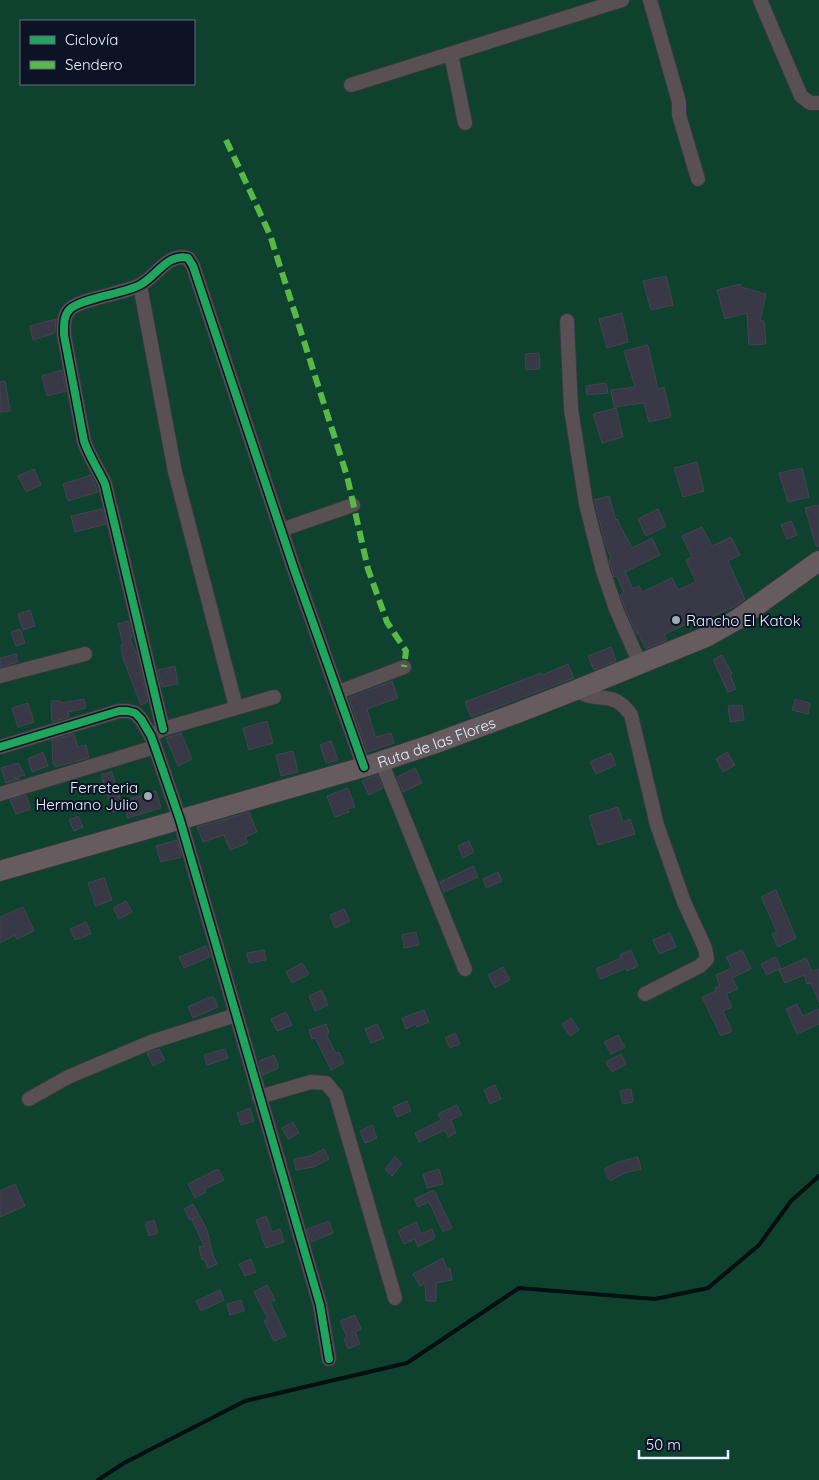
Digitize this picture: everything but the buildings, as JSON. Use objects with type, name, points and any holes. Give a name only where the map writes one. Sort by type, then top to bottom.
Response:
[{"type":"main road","name":"Ruta de las Flores","points":[[0,871],[372,764],[433,744],[576,690],[706,637],[738,619],[819,561]]},
{"type":"street","points":[[351,85],[622,0]]},
{"type":"street","points":[[650,0],[679,102],[679,116],[698,180]]},
{"type":"street","points":[[760,0],[801,96],[810,103],[819,103]]},
{"type":"street","points":[[451,54],[465,123]]},
{"type":"street","points":[[329,1359],[320,1305],[156,737],[105,484],[98,468],[88,454],[84,441],[64,335],[64,319],[70,309],[140,285],[171,260],[180,256],[188,258],[193,266],[281,530],[338,692],[465,969]]},
{"type":"street","points":[[140,285],[175,472],[236,707]]},
{"type":"street","points":[[567,321],[570,408],[586,504],[603,571],[616,609],[640,664]]},
{"type":"street","points":[[281,530],[353,504]]},
{"type":"street","points":[[0,676],[85,654]]},
{"type":"street","points":[[338,692],[404,667]]},
{"type":"street","points":[[576,690],[583,695],[592,697],[615,698],[631,714],[657,825],[684,902],[705,948],[707,959],[700,966],[645,994]]},
{"type":"street","points":[[0,794],[236,707],[274,697]]},
{"type":"street","points":[[0,747],[119,711],[135,713],[156,737]]},
{"type":"street","points":[[30,1099],[68,1077],[142,1046],[236,1015]]},
{"type":"street","points":[[259,1097],[311,1082],[326,1083],[336,1095],[395,1298]]},
{"type":"green space","points":[[0,0],[819,0],[819,1480],[0,1480]]},
{"type":"waterway","points":[[98,1480],[124,1463],[245,1401],[407,1363],[519,1288],[655,1299],[708,1288],[759,1245],[791,1201],[819,1176]]},
{"type":"marked path","points":[[226,140],[270,235],[347,476],[368,569],[387,622],[406,651],[404,667]]},
{"type":"cycle path","points":[[163,729],[105,484],[84,441],[64,335],[64,325],[68,312],[76,305],[140,285],[162,266],[181,257],[188,258],[193,266],[294,569],[364,767]]},
{"type":"cycle path","points":[[0,747],[119,711],[135,713],[151,736],[180,820],[320,1305],[329,1359]]},
{"type":"place","name":"Rancho El Katok","points":[[676,620]]},
{"type":"place","name":"Ferreteria Hermano Julio","points":[[148,796]]}]
